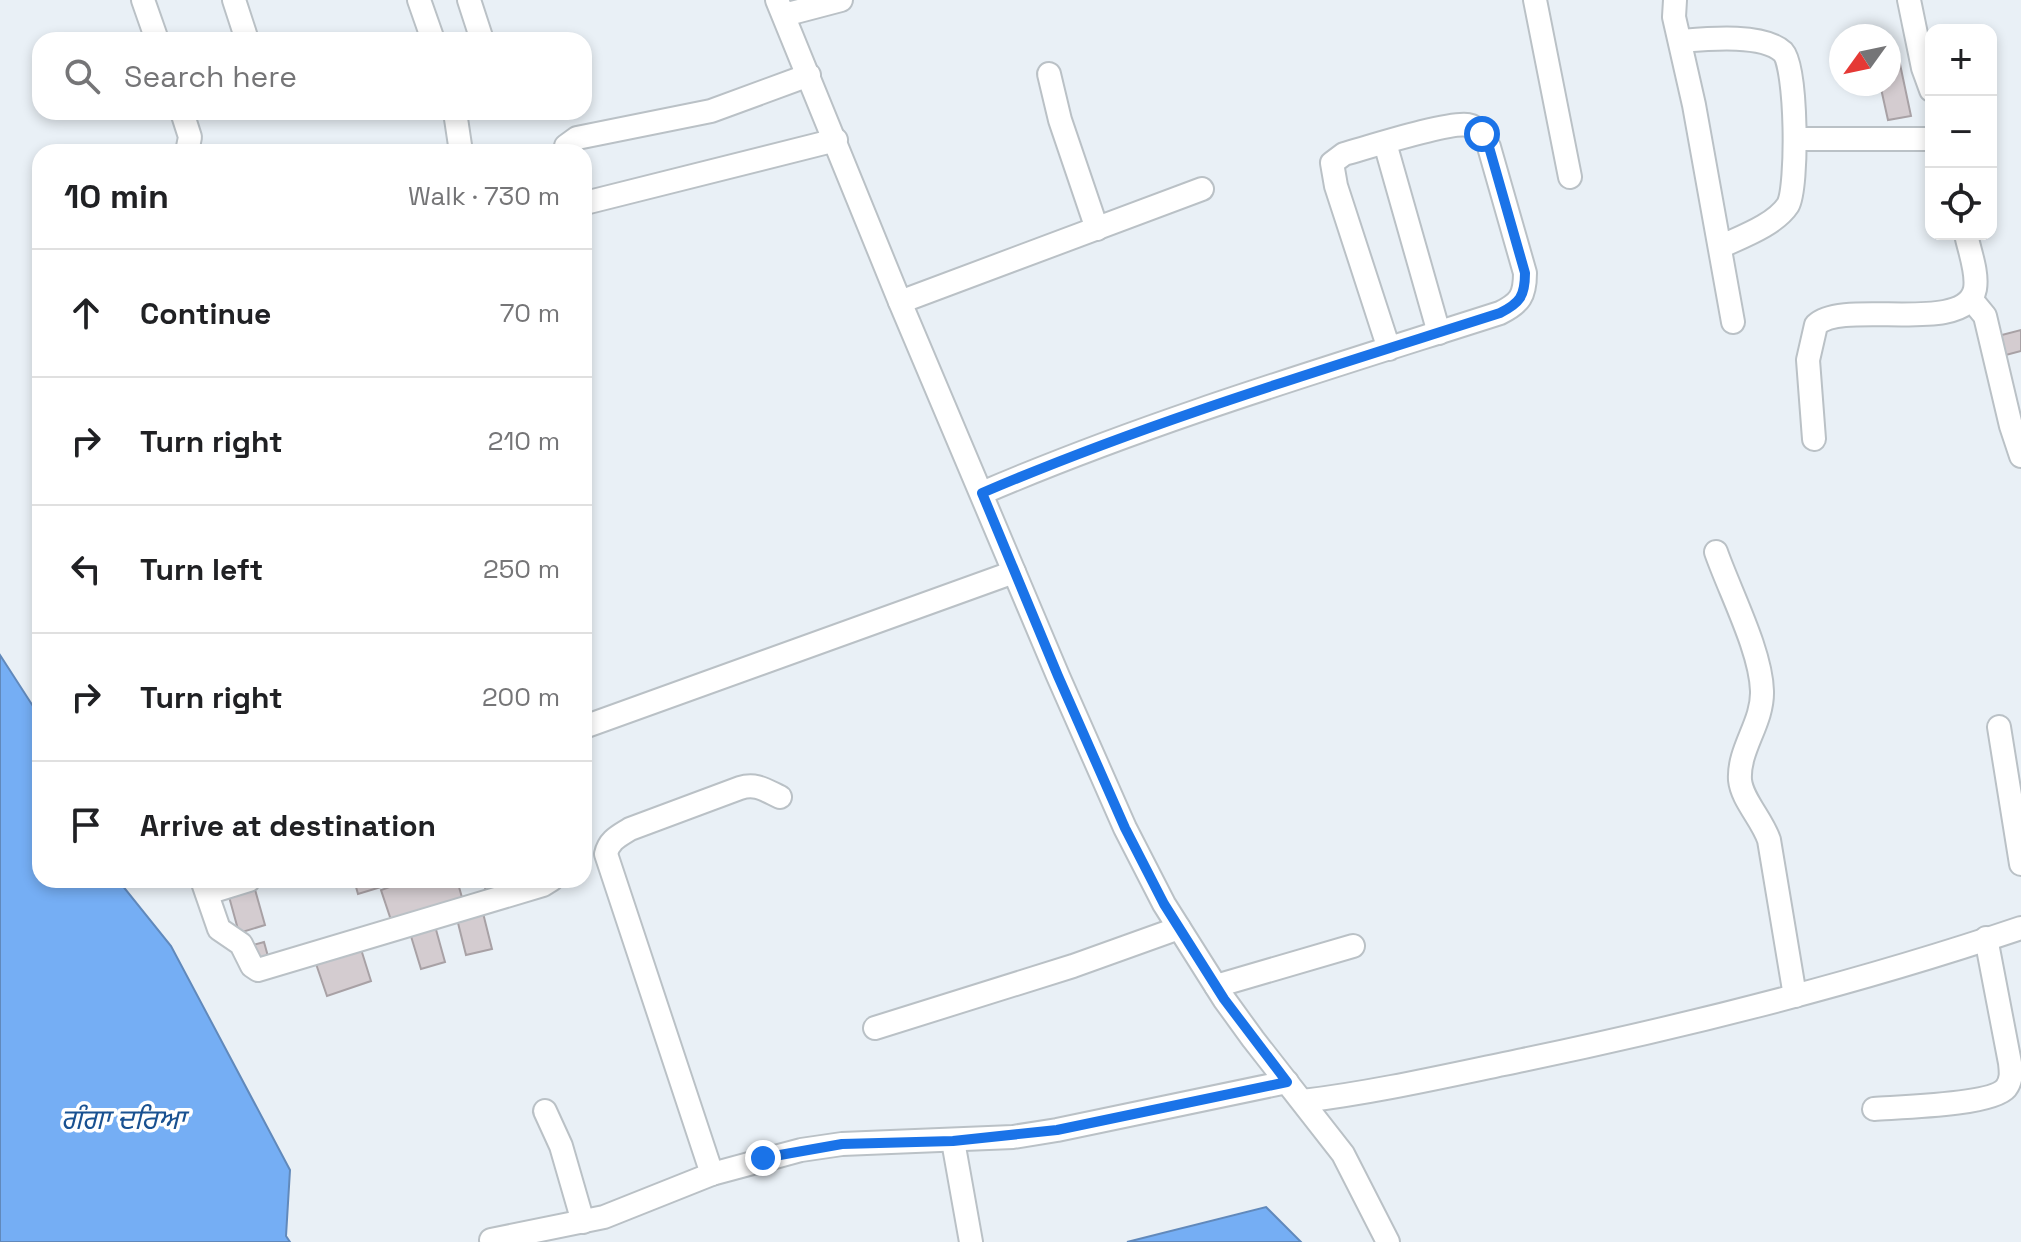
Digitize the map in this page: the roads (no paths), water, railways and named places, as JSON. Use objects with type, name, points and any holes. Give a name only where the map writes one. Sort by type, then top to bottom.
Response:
[{"type":"street","points":[[143,0],[154,32]]},
{"type":"street","points":[[234,0],[244,32]]},
{"type":"street","points":[[419,0],[430,32]]},
{"type":"street","points":[[469,0],[479,32]]},
{"type":"street","points":[[841,0],[780,7],[900,302],[1125,828],[1179,928],[1216,986],[1253,1039],[1343,1154],[1388,1242]]},
{"type":"street","points":[[1535,0],[1570,177]]},
{"type":"street","points":[[1675,0],[1674,17],[1694,105],[1733,322]]},
{"type":"street","points":[[1909,0],[1925,74]]},
{"type":"street","points":[[1680,41],[1722,37],[1769,45],[1783,53],[1790,66],[1795,139],[1789,203],[1772,219],[1720,247]]},
{"type":"street","points":[[1049,74],[1060,120],[1097,229]]},
{"type":"street","points":[[569,144],[577,138],[711,111],[809,75]]},
{"type":"street","points":[[185,120],[190,137],[189,144]]},
{"type":"street","points":[[456,120],[460,144]]},
{"type":"street","points":[[982,493],[1186,413],[1389,349],[1500,313],[1518,304],[1525,292],[1525,273],[1489,147],[1482,134],[1471,125],[1449,126],[1344,154],[1332,163],[1336,186],[1389,349]]},
{"type":"street","points":[[1795,139],[1925,139]]},
{"type":"street","points":[[592,201],[836,140]]},
{"type":"street","points":[[1385,143],[1439,333]]},
{"type":"street","points":[[900,302],[1202,189]]},
{"type":"street","points":[[1814,439],[1808,360],[1816,325],[1831,316],[1915,315],[1946,311],[1971,299],[1975,279],[1967,240]]},
{"type":"street","points":[[1971,299],[1985,316],[2021,456]]},
{"type":"street","points":[[1716,552],[1760,667],[1763,694],[1760,714],[1741,766],[1740,781],[1745,797],[1764,825],[1769,840],[1795,996]]},
{"type":"street","points":[[592,724],[1014,572]]},
{"type":"street","points":[[1999,727],[2021,864]]},
{"type":"street","points":[[712,1174],[606,854],[608,845],[630,829],[740,788],[750,785],[780,797]]},
{"type":"street","points":[[205,888],[219,929],[241,944],[252,966],[258,970],[533,888]]},
{"type":"street","points":[[875,1028],[1073,966],[1179,928]]},
{"type":"street","points":[[1303,1101],[1383,1088],[1608,1042],[1795,996],[2021,928]]},
{"type":"street","points":[[1874,1109],[1964,1102],[1994,1096],[2004,1090],[2011,1079],[2010,1063],[1986,938]]},
{"type":"street","points":[[1216,986],[1353,946]]},
{"type":"street","points":[[491,1240],[583,1222],[639,1205],[712,1174],[763,1158],[842,1144],[953,1141],[1057,1130],[1287,1082]]},
{"type":"street","points":[[545,1111],[561,1146],[583,1222]]},
{"type":"street","points":[[953,1141],[971,1242]]},
{"type":"water","name":"ਗੰਗਾ ਦਰਿਆ","points":[[0,655],[32,705],[32,888],[124,888],[171,946],[290,1170],[286,1236],[290,1242],[0,1242]]},
{"type":"water","points":[[1266,1207],[1301,1242],[1127,1242]]}]
